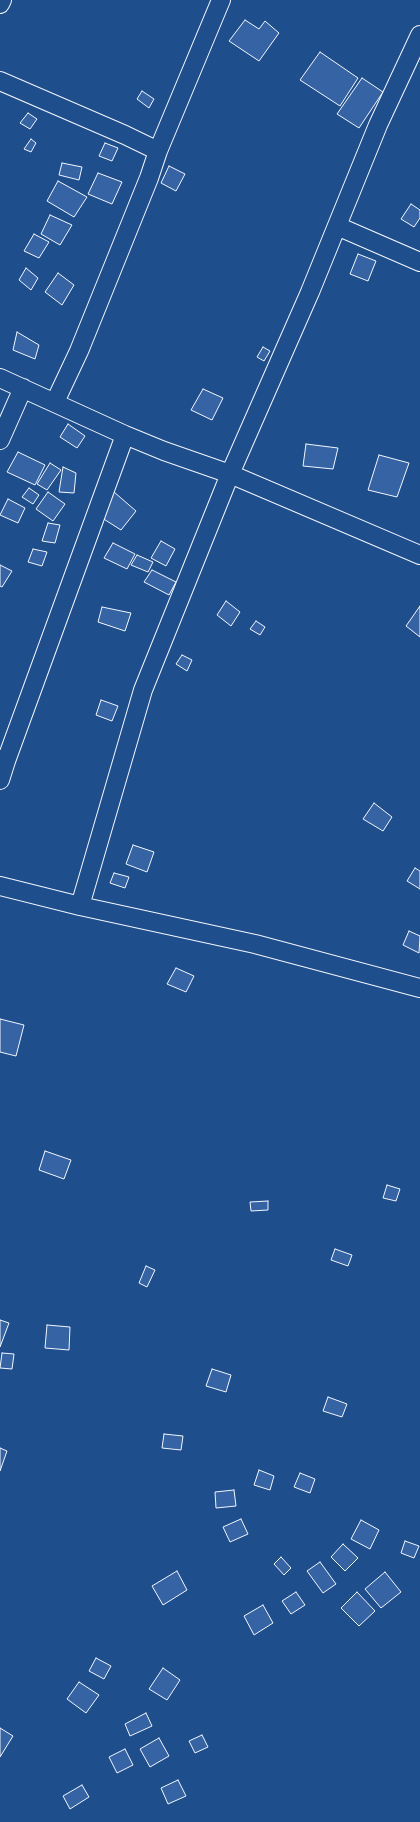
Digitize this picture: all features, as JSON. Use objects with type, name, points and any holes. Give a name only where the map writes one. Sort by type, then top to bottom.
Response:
[{"type":"street","points":[[0,4],[2,0]]},
{"type":"street","points":[[56,402],[221,0]]},
{"type":"street","points":[[80,906],[143,690],[230,474],[293,332],[378,125],[420,35]]},
{"type":"street","points":[[0,81],[158,151]]},
{"type":"street","points":[[337,226],[420,262]]},
{"type":"street","points":[[0,378],[125,435],[230,474],[420,555]]},
{"type":"street","points":[[0,440],[23,388]]},
{"type":"street","points":[[0,780],[3,760],[125,435]]},
{"type":"street","points":[[0,886],[80,906],[255,944],[420,988]]},
{"type":"building","points":[[245,20],[259,29],[265,21],[279,33],[259,61],[229,41]]},
{"type":"building","points":[[320,52],[358,78],[340,106],[300,80]]},
{"type":"building","points":[[362,78],[383,92],[359,128],[337,114]]},
{"type":"building","points":[[142,91],[154,99],[149,108],[137,99]]},
{"type":"building","points":[[28,113],[37,119],[30,129],[20,123]]},
{"type":"building","points":[[31,139],[36,143],[31,152],[24,149]]},
{"type":"building","points":[[105,143],[118,148],[112,161],[99,156]]},
{"type":"building","points":[[62,163],[82,167],[79,180],[59,175]]},
{"type":"building","points":[[169,166],[185,174],[176,191],[161,183]]},
{"type":"building","points":[[98,173],[122,182],[112,204],[88,194]]},
{"type":"building","points":[[58,181],[87,197],[74,217],[47,201]]},
{"type":"building","points":[[411,204],[420,210],[420,218],[414,227],[401,219]]},
{"type":"building","points":[[50,215],[72,225],[60,245],[41,234]]},
{"type":"building","points":[[34,234],[49,242],[39,258],[24,251]]},
{"type":"building","points":[[358,254],[376,261],[368,281],[350,274]]},
{"type":"building","points":[[26,268],[38,278],[31,290],[19,280]]},
{"type":"building","points":[[58,273],[74,285],[62,305],[45,292]]},
{"type":"building","points":[[17,332],[39,345],[35,359],[13,350]]},
{"type":"building","points":[[263,347],[270,351],[264,361],[257,357]]},
{"type":"building","points":[[203,389],[223,398],[212,420],[191,410]]},
{"type":"building","points":[[68,424],[85,436],[77,448],[60,437]]},
{"type":"building","points":[[306,444],[338,448],[333,469],[303,466]]},
{"type":"building","points":[[18,452],[45,465],[35,485],[7,472]]},
{"type":"building","points":[[379,455],[409,463],[397,497],[368,490]]},
{"type":"building","points":[[50,463],[61,470],[47,490],[37,484]]},
{"type":"building","points":[[63,467],[76,473],[74,493],[59,492]]},
{"type":"building","points":[[29,488],[39,495],[33,504],[22,497]]},
{"type":"building","points":[[48,492],[65,504],[53,521],[36,509]]},
{"type":"building","points":[[114,492],[136,511],[121,530],[99,516]]},
{"type":"building","points":[[8,499],[25,508],[18,523],[0,515]]},
{"type":"building","points":[[48,523],[60,525],[55,543],[42,541]]},
{"type":"building","points":[[161,541],[175,549],[166,566],[151,558]]},
{"type":"building","points":[[113,543],[135,554],[127,569],[104,558]]},
{"type":"building","points":[[33,549],[47,552],[42,566],[28,562]]},
{"type":"building","points":[[137,555],[153,562],[148,572],[131,565]]},
{"type":"building","points":[[0,565],[12,571],[2,587],[0,586]]},
{"type":"building","points":[[152,570],[176,582],[169,595],[144,582]]},
{"type":"building","points":[[226,601],[240,612],[231,626],[217,615]]},
{"type":"building","points":[[420,606],[420,637],[406,626]]},
{"type":"building","points":[[102,607],[131,613],[125,631],[98,622]]},
{"type":"building","points":[[256,621],[265,627],[260,635],[250,629]]},
{"type":"building","points":[[182,655],[192,660],[187,671],[176,664]]},
{"type":"building","points":[[101,700],[118,706],[112,721],[96,715]]},
{"type":"building","points":[[374,803],[392,817],[383,831],[363,819]]},
{"type":"building","points":[[133,845],[154,852],[147,872],[126,864]]},
{"type":"building","points":[[415,868],[420,871],[420,889],[407,881]]},
{"type":"building","points":[[114,873],[129,877],[125,888],[110,883]]},
{"type":"building","points":[[409,931],[420,936],[419,953],[403,945]]},
{"type":"building","points":[[176,968],[194,976],[186,992],[167,984]]},
{"type":"building","points":[[0,1019],[24,1025],[16,1056],[0,1052]]},
{"type":"building","points":[[45,1151],[71,1160],[64,1179],[39,1170]]},
{"type":"building","points":[[387,1185],[400,1189],[396,1201],[383,1198]]},
{"type":"building","points":[[268,1201],[268,1210],[251,1211],[250,1202]]},
{"type":"building","points":[[335,1249],[352,1255],[348,1266],[331,1260]]},
{"type":"building","points":[[146,1266],[155,1270],[147,1287],[139,1283]]},
{"type":"building","points":[[0,1320],[9,1323],[0,1347]]},
{"type":"building","points":[[47,1325],[70,1327],[69,1350],[45,1348]]},
{"type":"building","points":[[2,1353],[14,1354],[12,1369],[0,1368]]},
{"type":"building","points":[[212,1369],[231,1375],[226,1392],[206,1386]]},
{"type":"building","points":[[328,1397],[347,1404],[342,1417],[323,1411]]},
{"type":"building","points":[[164,1434],[183,1436],[181,1450],[162,1448]]},
{"type":"building","points":[[0,1448],[7,1451],[0,1471]]},
{"type":"building","points":[[259,1470],[274,1476],[270,1490],[254,1485]]},
{"type":"building","points":[[300,1473],[315,1479],[310,1493],[294,1487]]},
{"type":"building","points":[[234,1490],[236,1506],[216,1508],[215,1492]]},
{"type":"building","points":[[241,1519],[248,1534],[230,1542],[223,1527]]},
{"type":"building","points":[[361,1520],[379,1530],[370,1549],[351,1539]]},
{"type":"building","points":[[405,1541],[419,1546],[414,1558],[401,1553]]},
{"type":"building","points":[[343,1544],[358,1558],[345,1571],[331,1557]]},
{"type":"building","points":[[281,1557],[291,1568],[284,1575],[274,1564]]},
{"type":"building","points":[[320,1562],[336,1584],[323,1593],[307,1571]]},
{"type":"building","points":[[177,1571],[187,1590],[163,1605],[152,1586]]},
{"type":"building","points":[[385,1572],[401,1592],[381,1608],[365,1589]]},
{"type":"building","points":[[296,1592],[305,1605],[291,1614],[282,1601]]},
{"type":"building","points":[[357,1592],[375,1611],[359,1626],[341,1608]]},
{"type":"building","points":[[263,1605],[273,1623],[254,1635],[244,1616]]},
{"type":"building","points":[[96,1658],[111,1666],[104,1679],[89,1671]]},
{"type":"building","points":[[163,1668],[180,1680],[167,1700],[149,1689]]},
{"type":"building","points":[[79,1682],[99,1695],[86,1713],[67,1699]]},
{"type":"building","points":[[146,1713],[152,1726],[130,1736],[125,1724]]},
{"type":"building","points":[[0,1728],[13,1736],[0,1757]]},
{"type":"building","points":[[202,1735],[208,1747],[195,1753],[189,1741]]},
{"type":"building","points":[[159,1738],[169,1756],[150,1767],[140,1749]]},
{"type":"building","points":[[125,1749],[133,1765],[117,1773],[109,1757]]},
{"type":"building","points":[[178,1780],[186,1796],[168,1804],[161,1788]]},
{"type":"building","points":[[82,1785],[89,1797],[70,1809],[63,1796]]}]
